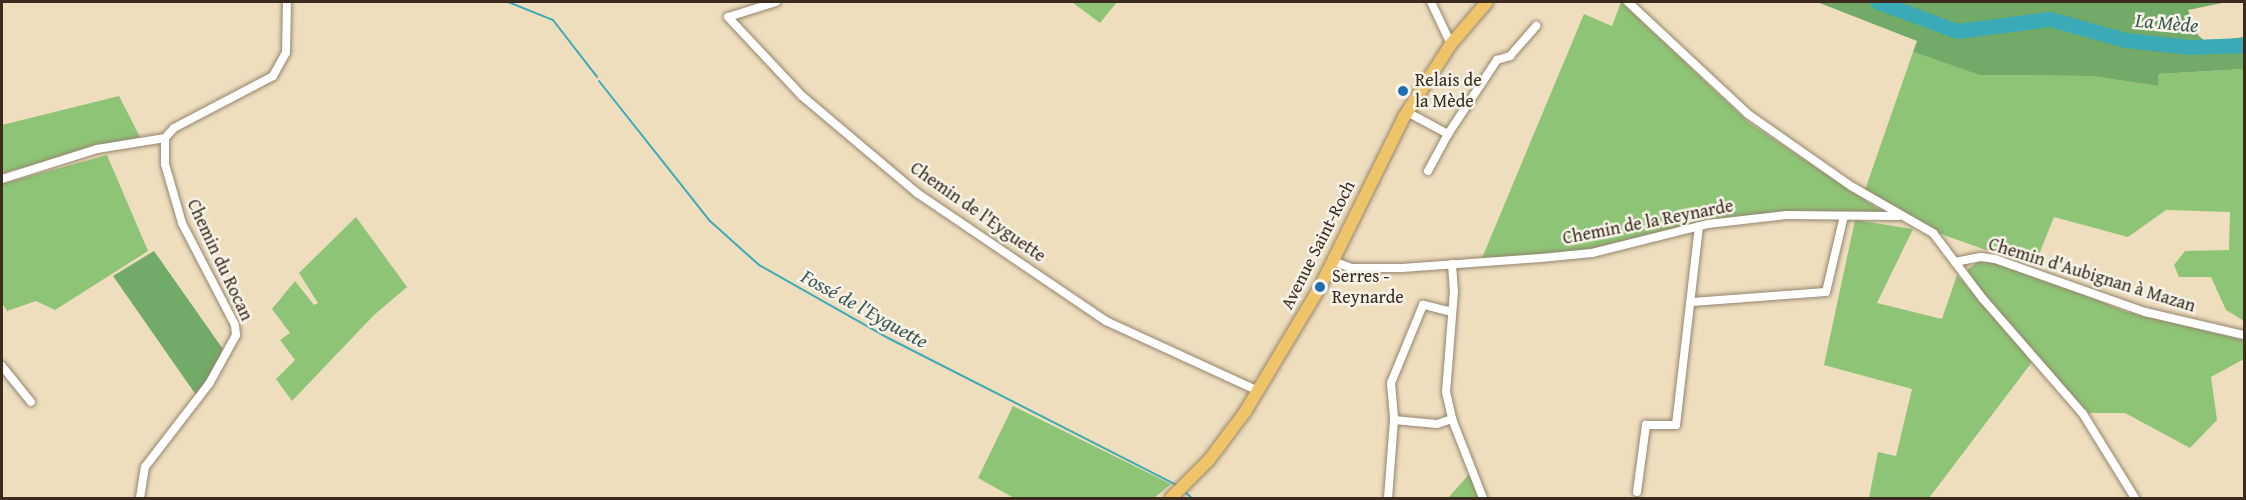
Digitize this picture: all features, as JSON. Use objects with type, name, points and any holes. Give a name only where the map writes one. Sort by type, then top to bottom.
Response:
[{"type":"main road","name":"Avenue Saint-Roch","points":[[1171,498],[1224,442],[1258,391],[1333,261],[1407,112],[1451,44],[1487,2]]},
{"type":"street","points":[[2,179],[96,149],[165,138],[174,128],[273,76],[286,53],[287,2]]},
{"type":"street","name":"Chemin de l'Eyguette","points":[[776,2],[728,16],[802,96],[917,193],[1107,321],[1258,391]]},
{"type":"street","points":[[1431,2],[1451,44]]},
{"type":"street","points":[[1628,2],[1748,114],[1899,216],[1933,233],[2083,414],[2135,498]]},
{"type":"street","points":[[1428,171],[1448,134],[1497,60],[1510,56],[1536,26]]},
{"type":"street","points":[[1407,112],[1448,134]]},
{"type":"street","name":"Chemin du Rocan","points":[[140,498],[145,467],[208,384],[236,335],[235,325],[182,223],[165,164],[165,138]]},
{"type":"street","name":"Chemin de la Reynarde","points":[[1333,261],[1355,269],[1592,253],[1699,226],[1786,215],[1899,216]]},
{"type":"street","points":[[1692,302],[1826,292],[1844,216]]},
{"type":"street","points":[[1637,492],[1646,425],[1677,425],[1699,226]]},
{"type":"street","name":"Chemin d'Aubignan à Mazan","points":[[1955,262],[1981,257],[1995,259],[2145,312],[2244,335]]},
{"type":"street","points":[[1452,264],[1452,312],[1445,381],[1452,419],[1483,498]]},
{"type":"street","points":[[1388,498],[1394,420],[1391,383],[1423,305],[1452,312]]},
{"type":"street","points":[[2,366],[31,402]]},
{"type":"street","points":[[1394,420],[1437,424],[1452,419]]},
{"type":"green space","points":[[1072,2],[1117,2],[1100,23]]},
{"type":"green space","points":[[1621,2],[1748,122],[1886,214],[1796,211],[1593,251],[1482,258],[1584,14],[1612,26]]},
{"type":"green space","points":[[1817,2],[2227,2],[2188,10],[2198,35],[2206,42],[2244,37],[2244,69],[2158,74],[2158,86],[2091,76],[1979,75],[1913,52],[1917,41]]},
{"type":"green space","points":[[1913,52],[1979,75],[2091,76],[2158,86],[2158,74],[2244,69],[2244,321],[2226,310],[2211,277],[2179,277],[2174,265],[2185,251],[2229,250],[2230,212],[2166,210],[2128,237],[2054,217],[2038,257],[2020,262],[1938,233],[1865,190]]},
{"type":"green space","points":[[119,96],[140,137],[2,173],[2,125]]},
{"type":"green space","points":[[107,155],[148,251],[55,310],[36,301],[7,311],[2,303],[2,184]]},
{"type":"green space","points":[[356,217],[407,287],[374,315],[292,401],[276,379],[295,360],[280,340],[290,333],[272,309],[295,281],[314,305],[318,303],[299,273]]},
{"type":"green space","points":[[1855,220],[1913,229],[1877,303],[1942,319],[1957,275],[2032,362],[1929,498],[1869,498],[1878,452],[1896,456],[1912,389],[1824,365]]},
{"type":"green space","points":[[154,251],[225,352],[196,395],[113,276]]},
{"type":"green space","points":[[1978,262],[1993,262],[2036,276],[2127,312],[2244,340],[2244,359],[2211,377],[2217,420],[2190,448],[2125,413],[2088,413],[1967,275],[1968,269]]},
{"type":"green space","points":[[1013,406],[1171,484],[1154,498],[1014,498],[978,478]]},
{"type":"green space","points":[[1471,472],[1478,498],[1448,498]]},
{"type":"waterway","name":"Fossé de l'Eyguette","points":[[508,2],[553,20],[597,77]]},
{"type":"waterway","name":"La Mède","points":[[1878,2],[1957,31],[2050,19],[2125,40],[2191,47],[2244,45]]},
{"type":"waterway","name":"Fossé de l'Eyguette","points":[[599,81],[710,221],[759,265],[888,338],[1176,485]]},
{"type":"waterway","name":"Fossé de l'Eyguette","points":[[1186,493],[1192,498]]},
{"type":"place","name":"Relais de la Mède","points":[[1403,91]]},
{"type":"place","name":"Serres - Reynarde","points":[[1320,287]]}]
